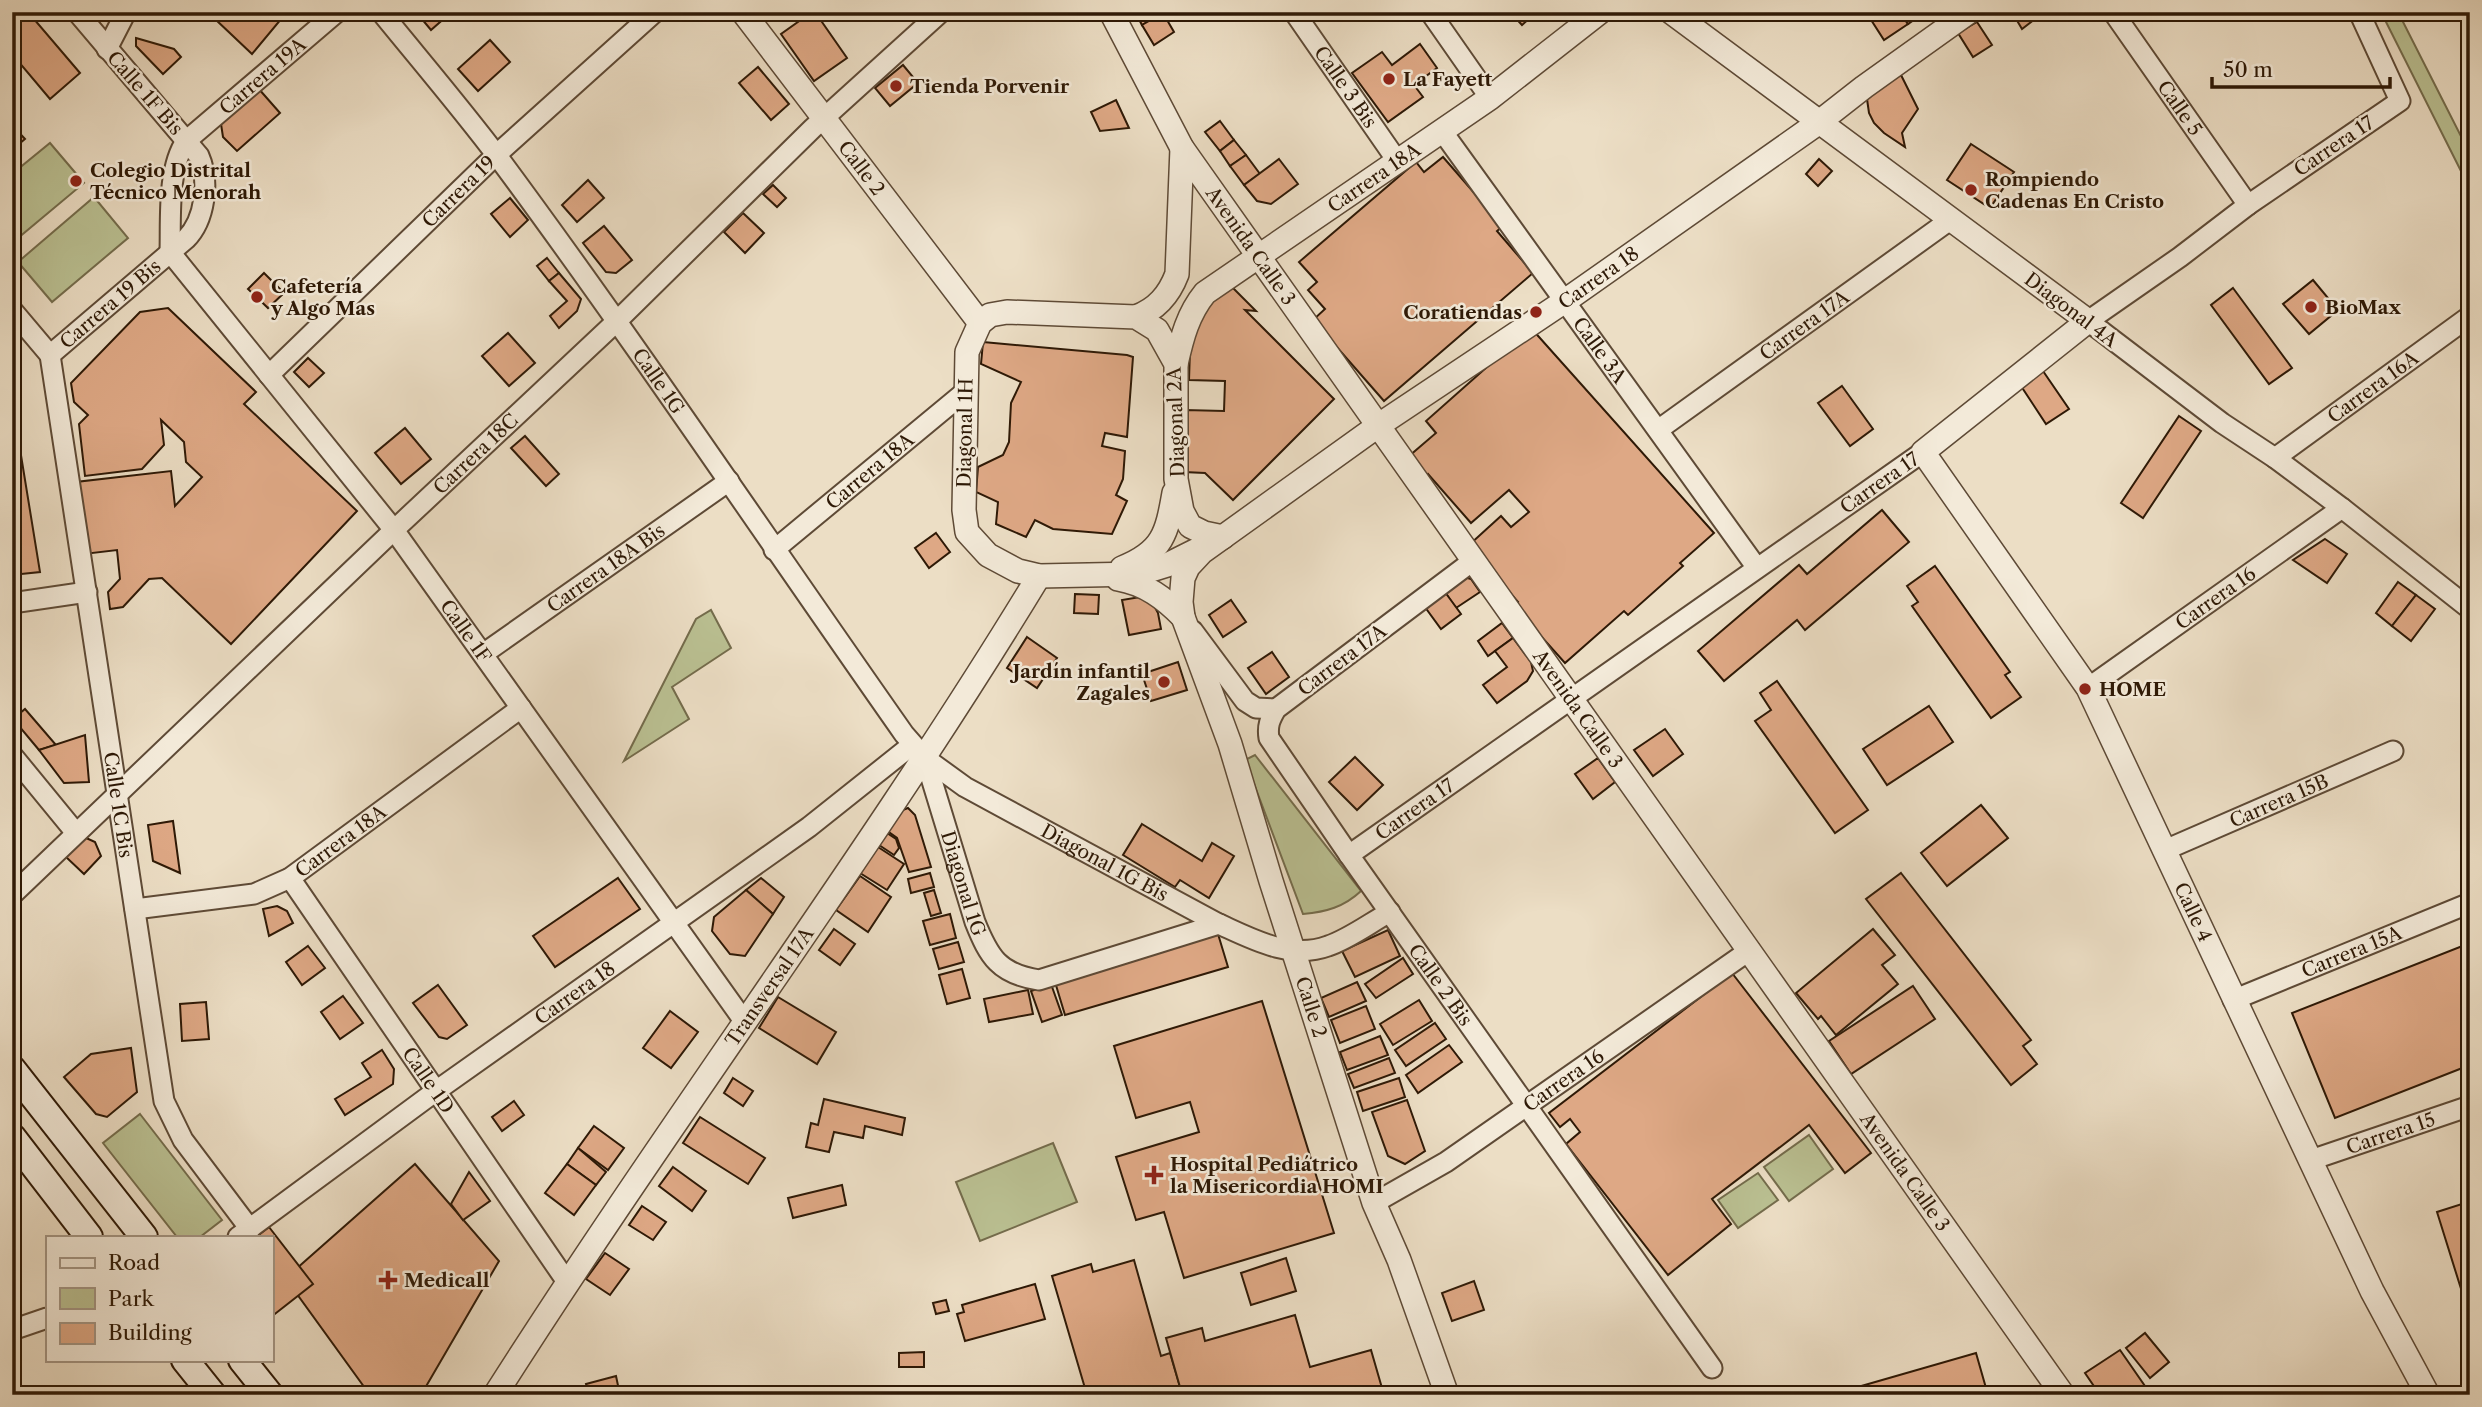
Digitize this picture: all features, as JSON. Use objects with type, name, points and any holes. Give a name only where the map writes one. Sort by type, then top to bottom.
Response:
[{"type":"main road","points":[[12,1069],[143,1236]]},
{"type":"main road","points":[[12,1137],[88,1236]]},
{"type":"main road","points":[[187,1362],[213,1395]]},
{"type":"main road","points":[[244,1362],[270,1395]]},
{"type":"street","name":"Calle 1F Bis","points":[[77,12],[186,141]]},
{"type":"street","points":[[107,49],[126,12]]},
{"type":"street","name":"Carrera 19A","points":[[186,141],[337,12]]},
{"type":"street","name":"Calle 1G","points":[[382,12],[496,155],[617,321],[774,550],[918,751]]},
{"type":"street","name":"Carrera 19","points":[[269,375],[496,155],[655,12]]},
{"type":"street","name":"Calle 2","points":[[743,12],[980,323]]},
{"type":"street","name":"Carrera 18C","points":[[12,895],[617,321],[824,118],[941,12]]},
{"type":"street","name":"Avenida Calle 3","points":[[1111,12],[1182,148],[2063,1395]]},
{"type":"street","name":"Calle 3 Bis","points":[[1294,12],[1398,162]]},
{"type":"street","points":[[1430,12],[1490,98]]},
{"type":"street","name":"Carrera 18A","points":[[1176,364],[1194,307],[1205,293],[1490,98],[1600,12]]},
{"type":"street","name":"Diagonal 4A","points":[[1671,12],[2222,423],[2275,457],[2470,609]]},
{"type":"street","name":"Carrera 18","points":[[1183,617],[1182,591],[1188,567],[1202,552],[1380,425],[1565,301],[1818,123],[1969,12]]},
{"type":"street","name":"Calle 5","points":[[2113,12],[2248,205]]},
{"type":"street","name":"Carrera 17","points":[[1349,855],[1923,452],[2088,321],[2180,257],[2248,205],[2400,101],[2359,12]]},
{"type":"street","name":"Calle 3A","points":[[1442,131],[1757,568]]},
{"type":"street","name":"Carrera 19 Bis","points":[[50,355],[170,253],[195,230],[202,211],[203,167],[199,156],[186,141],[175,166],[170,253]]},
{"type":"street","points":[[980,323],[990,316],[1007,313],[1136,317],[1157,307],[1173,285],[1177,274],[1182,148]]},
{"type":"street","name":"Carrera 17A","points":[[1658,430],[1950,220]]},
{"type":"street","name":"Calle 1F","points":[[170,253],[394,530],[744,1021]]},
{"type":"street","points":[[12,310],[50,355]]},
{"type":"street","name":"Carrera 16A","points":[[2275,457],[2470,316]]},
{"type":"street","name":"Diagonal 2A","points":[[1136,317],[1157,330],[1176,364],[1176,479],[1185,520],[1190,526],[1204,533],[1223,537]]},
{"type":"street","name":"Diagonal 1H","points":[[975,542],[967,532],[964,510],[966,391],[967,352],[980,323]]},
{"type":"street","name":"Calle 1C Bis","points":[[50,355],[164,1101],[167,1111],[195,1158],[244,1233]]},
{"type":"street","name":"Carrera 18A","points":[[774,550],[966,391]]},
{"type":"street","name":"Calle 4","points":[[1923,452],[2088,688],[2372,1291],[2428,1395]]},
{"type":"street","name":"Carrera 18","points":[[1103,576],[1138,562],[1159,545],[1169,522],[1176,479]]},
{"type":"street","name":"Carrera 18A Bis","points":[[483,654],[729,481]]},
{"type":"street","name":"Carrera 16","points":[[2088,688],[2342,508]]},
{"type":"street","name":"Carrera 18","points":[[975,542],[1004,565],[1039,576],[1103,576],[1138,574],[1167,565],[1223,537]]},
{"type":"street","name":"Carrera 17A","points":[[1276,709],[1475,560]]},
{"type":"street","name":"Transversal 17A","points":[[495,1395],[567,1282],[744,1021],[918,751],[1039,576]]},
{"type":"street","name":"Carrera 18","points":[[1103,576],[1126,580],[1153,591],[1183,617]]},
{"type":"street","points":[[12,603],[87,592]]},
{"type":"street","points":[[1183,617],[1244,701],[1265,710],[1276,709]]},
{"type":"street","name":"Calle 2","points":[[1183,617],[1230,744],[1374,1203],[1399,1260],[1447,1395]]},
{"type":"street","name":"Carrera 18A","points":[[135,909],[254,894],[290,878],[521,708]]},
{"type":"street","name":"Calle 2 Bis","points":[[1276,709],[1267,729],[1273,747],[1712,1368]]},
{"type":"street","name":"Carrera 18","points":[[244,1233],[436,1091],[918,751]]},
{"type":"street","name":"Diagonal 1G Bis","points":[[918,751],[965,786],[1219,925],[1262,943],[1293,950]]},
{"type":"street","name":"Diagonal 1G","points":[[918,751],[985,947],[996,962],[1010,972],[1039,980],[1219,925]]},
{"type":"street","name":"Carrera 15B","points":[[2165,850],[2393,751]]},
{"type":"street","points":[[12,755],[76,834]]},
{"type":"street","name":"Calle 1D","points":[[290,878],[567,1282]]},
{"type":"street","name":"Carrera 15A","points":[[2233,1000],[2470,903]]},
{"type":"street","points":[[1293,950],[1329,946],[1390,912]]},
{"type":"street","name":"Carrera 16","points":[[1374,1203],[1436,1169],[1527,1108],[1749,950]]},
{"type":"street","name":"Carrera 15","points":[[2311,1160],[2470,1105]]},
{"type":"street","points":[[12,1330],[46,1318]]},
{"type":"green space","points":[[2381,12],[2398,12],[2470,154],[2470,189]]},
{"type":"green space","points":[[50,143],[84,183],[12,243],[12,174]]},
{"type":"green space","points":[[94,197],[128,238],[52,302],[18,262]]},
{"type":"green space","points":[[711,610],[731,648],[672,687],[689,719],[624,761],[696,619]]},
{"type":"green space","points":[[1255,755],[1361,891],[1348,901],[1327,910],[1303,914],[1245,760]]},
{"type":"green space","points":[[140,1114],[222,1220],[201,1236],[176,1236],[103,1143]]},
{"type":"green space","points":[[1809,1135],[1833,1169],[1789,1201],[1764,1167]]},
{"type":"green space","points":[[1053,1143],[1077,1202],[980,1241],[956,1182]]},
{"type":"green space","points":[[1758,1173],[1778,1200],[1738,1228],[1718,1200]]},
{"type":"building","points":[[28,12],[80,73],[50,99],[12,54],[12,14]]},
{"type":"building","points":[[218,12],[287,12],[252,54],[214,18]]},
{"type":"building","points":[[416,12],[446,12],[448,15],[431,30]]},
{"type":"building","points":[[815,12],[847,58],[814,81],[781,34]]},
{"type":"building","points":[[1135,12],[1163,12],[1163,13],[1142,25]]},
{"type":"building","points":[[1510,12],[1537,12],[1522,25]]},
{"type":"building","points":[[1866,12],[1900,12],[1908,24],[1884,40]]},
{"type":"building","points":[[1900,12],[1925,12],[1908,24]]},
{"type":"building","points":[[2012,12],[2044,12],[2022,29]]},
{"type":"building","points":[[1163,13],[1174,32],[1154,45],[1142,25]]},
{"type":"building","points":[[1977,22],[1992,45],[1973,57],[1958,33]]},
{"type":"building","points":[[136,38],[174,49],[181,57],[163,74],[136,46]]},
{"type":"building","points":[[490,40],[510,62],[478,91],[458,69]]},
{"type":"building","name":"La Fayett","points":[[1420,44],[1437,68],[1414,85],[1423,97],[1388,122],[1352,73],[1382,52],[1392,65]]},
{"type":"building","name":"Tienda Porvenir","points":[[903,65],[918,83],[890,106],[875,88]]},
{"type":"building","points":[[758,67],[789,104],[771,120],[739,83]]},
{"type":"building","points":[[1901,75],[1918,109],[1902,133],[1905,147],[1874,123],[1867,99],[1883,84]]},
{"type":"building","points":[[258,88],[280,113],[237,151],[223,137],[221,124],[225,117]]},
{"type":"building","points":[[1116,100],[1129,128],[1100,131],[1091,112]]},
{"type":"building","points":[[1220,121],[1234,140],[1220,151],[1205,132]]},
{"type":"building","points":[[12,125],[25,139],[12,150]]},
{"type":"building","points":[[1234,140],[1246,155],[1230,166],[1220,151]]},
{"type":"building","points":[[1971,144],[2014,172],[1990,208],[1947,180]]},
{"type":"building","points":[[1246,155],[1260,174],[1244,185],[1230,166]]},
{"type":"building","points":[[1443,157],[1503,226],[1497,231],[1533,273],[1384,401],[1313,320],[1325,309],[1308,290],[1317,282],[1299,262],[1416,162],[1424,172]]},
{"type":"building","points":[[1279,159],[1298,184],[1271,204],[1257,201],[1244,185]]},
{"type":"building","points":[[1819,159],[1832,171],[1818,186],[1806,174]]},
{"type":"building","points":[[588,180],[604,198],[577,222],[562,205]]},
{"type":"building","points":[[773,185],[786,198],[777,207],[763,194]]},
{"type":"building","points":[[510,198],[528,220],[510,237],[491,214]]},
{"type":"building","points":[[743,213],[764,233],[745,253],[724,232]]},
{"type":"building","points":[[604,226],[632,260],[616,273],[606,272],[583,243]]},
{"type":"building","points":[[547,258],[559,273],[549,281],[537,266]]},
{"type":"building","points":[[264,273],[284,293],[268,308],[248,289]]},
{"type":"building","points":[[559,273],[581,299],[577,311],[559,328],[550,316],[567,301],[549,281]]},
{"type":"building","name":"BioMax","points":[[2313,280],[2338,310],[2309,334],[2283,304]]},
{"type":"building","points":[[1228,283],[1256,311],[1245,310],[1334,399],[1233,500],[1205,473],[1184,472],[1185,410],[1224,411],[1225,381],[1189,380],[1191,320]]},
{"type":"building","name":"BioMax","points":[[2233,288],[2292,368],[2269,384],[2211,305]]},
{"type":"building","points":[[168,308],[256,392],[244,404],[357,511],[231,644],[162,578],[149,579],[123,607],[110,609],[108,592],[120,579],[117,550],[84,554],[76,482],[171,471],[175,506],[202,477],[186,462],[184,442],[161,420],[164,445],[142,469],[85,476],[79,424],[88,415],[74,402],[71,383],[140,312]]},
{"type":"building","points":[[1531,328],[1714,533],[1680,563],[1683,566],[1628,615],[1624,611],[1565,663],[1514,606],[1518,602],[1469,545],[1501,516],[1511,527],[1529,512],[1509,490],[1471,523],[1428,474],[1423,479],[1408,457],[1436,433],[1426,421]]},
{"type":"building","points":[[508,333],[535,363],[509,386],[482,356]]},
{"type":"building","points":[[983,342],[1133,357],[1127,437],[1105,433],[1102,446],[1125,451],[1123,479],[1116,495],[1127,501],[1112,534],[1053,529],[1035,520],[1026,537],[996,524],[998,502],[976,492],[978,467],[1003,455],[1009,442],[1011,403],[1021,382],[981,364]]},
{"type":"building","points":[[308,358],[324,373],[309,387],[294,372]]},
{"type":"building","points":[[2043,371],[2069,409],[2046,424],[2021,386]]},
{"type":"building","points":[[1842,386],[1873,429],[1850,446],[1818,403]]},
{"type":"building","points":[[12,400],[40,572],[12,575]]},
{"type":"building","points":[[2179,416],[2201,431],[2143,518],[2121,503]]},
{"type":"building","points":[[405,428],[431,459],[401,484],[375,453]]},
{"type":"building","points":[[525,436],[559,474],[546,486],[511,448]]},
{"type":"building","points":[[1882,510],[1909,542],[1805,630],[1797,620],[1724,681],[1698,651],[1799,565],[1807,574]]},
{"type":"building","points":[[936,533],[950,552],[929,568],[915,548]]},
{"type":"building","points":[[2325,539],[2347,554],[2327,583],[2293,560]]},
{"type":"building","points":[[1935,566],[2010,672],[2005,675],[2021,697],[1991,718],[1912,606],[1918,602],[1907,586]]},
{"type":"building","points":[[1464,577],[1471,579],[1480,592],[1456,608],[1442,588]]},
{"type":"building","points":[[2398,582],[2416,595],[2392,626],[2376,613]]},
{"type":"building","points":[[1442,588],[1461,614],[1441,629],[1422,603]]},
{"type":"building","points":[[1075,594],[1099,595],[1098,614],[1074,613]]},
{"type":"building","points":[[2416,595],[2435,609],[2411,641],[2392,626]]},
{"type":"building","points":[[1140,597],[1152,602],[1158,613],[1161,629],[1129,635],[1122,600]]},
{"type":"building","points":[[1231,600],[1246,622],[1223,637],[1209,615]]},
{"type":"building","points":[[1502,623],[1513,638],[1488,656],[1478,641]]},
{"type":"building","points":[[1027,637],[1057,658],[1037,688],[1007,668]]},
{"type":"building","points":[[1513,638],[1531,662],[1533,671],[1527,681],[1497,703],[1483,685],[1507,667],[1495,651]]},
{"type":"building","points":[[1272,652],[1289,677],[1266,694],[1248,668]]},
{"type":"building","name":"Jardín infantil Zagales","points":[[1178,662],[1187,690],[1151,701],[1142,674]]},
{"type":"building","points":[[1777,681],[1868,810],[1835,833],[1755,721],[1771,710],[1760,693]]},
{"type":"building","points":[[1929,706],[1953,742],[1887,785],[1863,749]]},
{"type":"building","points":[[25,709],[56,745],[39,750],[13,719]]},
{"type":"building","points":[[1665,729],[1683,754],[1653,776],[1634,750]]},
{"type":"building","points":[[85,735],[89,782],[64,783],[39,750]]},
{"type":"building","points":[[1355,757],[1383,785],[1357,810],[1329,782]]},
{"type":"building","points":[[1598,758],[1615,782],[1593,799],[1575,774]]},
{"type":"building","points":[[1981,805],[2008,838],[1947,886],[1921,853]]},
{"type":"building","points":[[908,808],[915,815],[931,867],[909,872],[897,838],[886,830],[900,811]]},
{"type":"building","points":[[173,821],[180,873],[153,861],[148,825]]},
{"type":"building","points":[[1142,824],[1202,861],[1212,843],[1234,856],[1209,898],[1180,880],[1175,887],[1123,855]]},
{"type":"building","points":[[887,833],[896,839],[899,848],[894,855],[879,845]]},
{"type":"building","points":[[84,837],[95,842],[101,856],[84,874],[66,857]]},
{"type":"building","points":[[878,847],[904,864],[887,890],[860,873]]},
{"type":"building","points":[[930,873],[934,887],[911,893],[908,879]]},
{"type":"building","points":[[1901,873],[2031,1040],[2023,1046],[2037,1064],[2011,1085],[1866,899]]},
{"type":"building","points":[[860,876],[891,897],[868,932],[836,910]]},
{"type":"building","points":[[618,878],[640,909],[555,967],[533,936]]},
{"type":"building","points":[[761,878],[784,897],[773,914],[746,890]]},
{"type":"building","points":[[746,890],[773,914],[745,956],[730,954],[712,931],[714,917]]},
{"type":"building","points":[[934,890],[941,913],[931,916],[924,893]]},
{"type":"building","points":[[277,906],[287,911],[293,923],[269,936],[263,909]]},
{"type":"building","points":[[950,914],[956,938],[930,945],[923,921]]},
{"type":"building","points":[[834,929],[855,944],[840,965],[819,950]]},
{"type":"building","points":[[1873,929],[1895,955],[1882,965],[1898,984],[1836,1035],[1821,1016],[1818,1019],[1796,993]]},
{"type":"building","points":[[1388,930],[1400,956],[1355,977],[1342,951]]},
{"type":"building","points":[[1218,934],[1228,967],[1065,1015],[1055,982]]},
{"type":"building","points":[[958,942],[964,962],[939,969],[933,949]]},
{"type":"building","points":[[2470,943],[2470,1065],[2335,1118],[2292,1013]]},
{"type":"building","points":[[308,946],[325,968],[302,985],[286,962]]},
{"type":"building","points":[[1403,958],[1413,974],[1376,998],[1365,984]]},
{"type":"building","points":[[962,969],[970,998],[947,1004],[939,975]]},
{"type":"building","points":[[1732,973],[1871,1153],[1845,1173],[1809,1125],[1712,1199],[1731,1224],[1668,1275],[1566,1144],[1580,1132],[1570,1119],[1560,1127],[1549,1113]]},
{"type":"building","points":[[1357,982],[1366,1001],[1329,1017],[1321,998]]},
{"type":"building","points":[[1051,984],[1062,1015],[1042,1022],[1031,991]]},
{"type":"building","points":[[438,985],[467,1025],[447,1039],[439,1037],[413,1003]]},
{"type":"building","points":[[1913,986],[1935,1019],[1851,1074],[1829,1041]]},
{"type":"building","points":[[1028,990],[1033,1014],[989,1022],[984,999]]},
{"type":"building","points":[[343,996],[363,1023],[340,1039],[321,1012]]},
{"type":"building","points":[[778,997],[836,1032],[817,1064],[759,1028]]},
{"type":"building","points":[[1419,1000],[1432,1021],[1393,1045],[1380,1024]]},
{"type":"building","points":[[1262,1001],[1334,1233],[1184,1278],[1164,1212],[1136,1220],[1116,1157],[1199,1132],[1190,1102],[1136,1118],[1114,1046]]},
{"type":"building","points":[[206,1002],[209,1039],[182,1041],[180,1004]]},
{"type":"building","points":[[1366,1006],[1375,1029],[1340,1043],[1331,1020]]},
{"type":"building","points":[[670,1011],[698,1032],[671,1068],[643,1048]]},
{"type":"building","points":[[1435,1023],[1446,1039],[1406,1066],[1395,1050]]},
{"type":"building","points":[[1380,1036],[1388,1055],[1347,1070],[1340,1052]]},
{"type":"building","points":[[1449,1045],[1462,1062],[1418,1093],[1406,1075]]},
{"type":"building","points":[[131,1048],[137,1092],[107,1117],[96,1114],[64,1077],[91,1054]]},
{"type":"building","points":[[382,1050],[394,1069],[393,1084],[345,1115],[335,1099],[371,1077],[362,1063]]},
{"type":"building","points":[[1389,1058],[1395,1073],[1354,1088],[1348,1074]]},
{"type":"building","points":[[733,1078],[753,1091],[743,1106],[724,1093]]},
{"type":"building","points":[[1399,1078],[1405,1097],[1363,1111],[1357,1092]]},
{"type":"building","points":[[824,1099],[905,1118],[902,1135],[865,1126],[863,1138],[834,1132],[829,1152],[806,1147],[811,1123],[818,1125]]},
{"type":"building","points":[[1407,1100],[1425,1151],[1405,1164],[1388,1156],[1372,1112]]},
{"type":"building","points":[[514,1101],[524,1115],[502,1131],[492,1117]]},
{"type":"building","points":[[700,1117],[765,1158],[748,1184],[683,1143]]},
{"type":"building","points":[[594,1126],[624,1148],[608,1170],[578,1148]]},
{"type":"building","points":[[578,1148],[606,1172],[596,1185],[567,1164]]},
{"type":"building","name":"Medicall","points":[[415,1164],[499,1261],[421,1395],[370,1395],[287,1277]]},
{"type":"building","points":[[567,1164],[596,1185],[574,1215],[545,1193]]},
{"type":"building","points":[[673,1167],[706,1191],[692,1211],[659,1186]]},
{"type":"building","points":[[469,1172],[490,1201],[463,1220],[451,1204]]},
{"type":"building","points":[[842,1185],[846,1205],[793,1218],[788,1198]]},
{"type":"building","points":[[2468,1202],[2470,1289],[2462,1292],[2437,1212]]},
{"type":"building","points":[[642,1206],[666,1222],[653,1240],[629,1225]]},
{"type":"building","points":[[269,1227],[313,1284],[273,1315],[273,1236],[257,1236]]},
{"type":"building","points":[[605,1253],[629,1269],[610,1295],[586,1279]]},
{"type":"building","points":[[1286,1258],[1296,1291],[1251,1305],[1241,1273]]},
{"type":"building","points":[[1134,1260],[1161,1356],[1170,1353],[1182,1394],[1087,1395],[1052,1276],[1091,1264],[1093,1272]]},
{"type":"building","points":[[1474,1281],[1484,1310],[1452,1321],[1442,1293]]},
{"type":"building","points":[[1035,1284],[1045,1319],[965,1341],[957,1314],[964,1312],[962,1305]]},
{"type":"building","points":[[946,1300],[949,1311],[936,1314],[933,1303]]},
{"type":"building","points":[[1295,1315],[1310,1367],[1371,1350],[1384,1395],[1179,1395],[1182,1394],[1166,1338],[1202,1328],[1205,1341]]},
{"type":"building","points":[[2145,1333],[2169,1362],[2150,1378],[2126,1348]]},
{"type":"building","points":[[2120,1350],[2147,1389],[2100,1395],[2085,1373]]},
{"type":"building","points":[[924,1352],[924,1367],[899,1367],[899,1353]]},
{"type":"building","points":[[1976,1353],[1988,1395],[1830,1395]]},
{"type":"building","points":[[616,1376],[620,1395],[589,1395],[586,1384]]},
{"type":"place","name":"La Fayett","points":[[1389,79]]},
{"type":"place","name":"Tienda Porvenir","points":[[896,86]]},
{"type":"place","name":"Colegio Distrital Técnico Menorah","points":[[76,181]]},
{"type":"place","name":"Rompiendo Cadenas En Cristo","points":[[1971,190]]},
{"type":"place","name":"Cafetería y Algo Mas","points":[[257,297]]},
{"type":"place","name":"BioMax","points":[[2311,307]]},
{"type":"place","name":"Coratiendas","points":[[1536,312]]},
{"type":"place","name":"Jardín infantil Zagales","points":[[1164,682]]},
{"type":"place","name":"HOME","points":[[2085,689]]},
{"type":"place","name":"Hospital Pediátrico la Misericordia HOMI","points":[[1154,1175]]},
{"type":"place","name":"Medicall","points":[[388,1280]]}]
